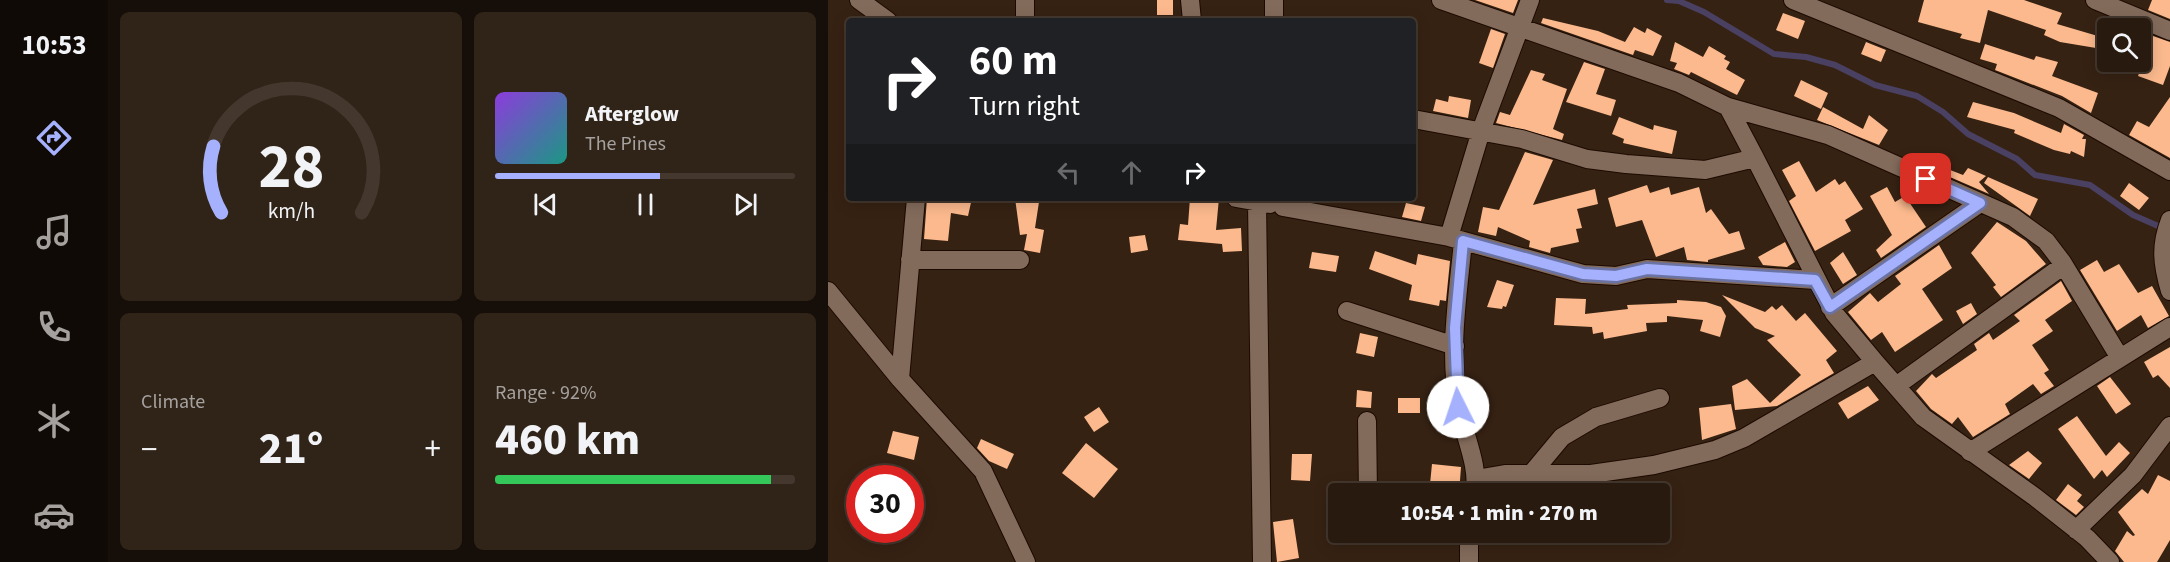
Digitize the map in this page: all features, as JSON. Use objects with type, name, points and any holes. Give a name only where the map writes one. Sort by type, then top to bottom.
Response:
[{"type":"street","points":[[860,0],[884,18]]},
{"type":"street","points":[[1025,0],[1026,18]]},
{"type":"street","points":[[1190,0],[1192,18]]},
{"type":"street","points":[[1274,0],[1274,18]]},
{"type":"street","points":[[1442,0],[1679,83],[1728,106],[1828,135],[2013,217],[2046,241],[2064,266],[2120,358]]},
{"type":"street","points":[[1475,483],[1474,463],[1458,407],[1455,346],[1456,239],[1482,131],[1530,0]]},
{"type":"street","points":[[1793,0],[2059,108],[2170,171]]},
{"type":"street","points":[[2095,0],[2170,31]]},
{"type":"street","points":[[1728,106],[1830,307],[1875,362],[1923,417],[2035,497],[2076,530],[2110,562]]},
{"type":"street","points":[[1416,119],[1522,139],[1587,159],[1626,164],[1705,170],[1755,158]]},
{"type":"street","points":[[900,379],[916,201]]},
{"type":"street","points":[[1252,201],[1283,202],[1456,239],[1583,274],[1616,276],[1647,269],[1815,280]]},
{"type":"street","points":[[1257,202],[1262,562]]},
{"type":"street","points":[[1830,307],[1980,203]]},
{"type":"street","points":[[2167,228],[2162,265],[2170,291]]},
{"type":"street","points":[[910,260],[1020,260]]},
{"type":"street","points":[[1896,386],[2064,266]]},
{"type":"street","points":[[828,291],[900,379],[983,471],[1026,562]]},
{"type":"street","points":[[1347,310],[1455,346]]},
{"type":"street","points":[[1970,452],[2170,327]]},
{"type":"street","points":[[1488,483],[1532,473],[1591,474],[1654,465],[1715,450],[1744,438],[1875,362]]},
{"type":"street","points":[[1532,473],[1562,437],[1596,417],[1660,398]]},
{"type":"street","points":[[1367,421],[1368,483]]},
{"type":"street","points":[[2076,530],[2133,475],[2170,426]]},
{"type":"street","points":[[1468,543],[1469,562]]},
{"type":"building","points":[[1157,0],[1173,0],[1173,15],[1157,15]]},
{"type":"building","points":[[1475,0],[1518,0],[1513,13]]},
{"type":"building","points":[[1924,0],[2024,0],[2062,13],[2057,24],[2097,36],[2097,48],[2060,42],[2044,35],[2046,30],[1988,10],[1980,43],[1960,38],[1962,34],[1918,22]]},
{"type":"building","points":[[2152,0],[2170,0],[2170,19],[2148,10]]},
{"type":"building","points":[[1783,13],[1805,21],[1798,39],[1776,30]]},
{"type":"building","points":[[1543,18],[1598,31],[1625,42],[1634,27],[1645,33],[1647,28],[1662,36],[1653,56],[1635,50],[1633,55],[1541,23]]},
{"type":"building","points":[[1491,29],[1505,34],[1493,68],[1479,63]]},
{"type":"building","points":[[2153,36],[2170,42],[2170,66],[2163,85],[2138,76],[2140,72],[2151,72]]},
{"type":"building","points":[[1675,42],[1703,57],[1709,46],[1726,56],[1724,59],[1730,62],[1726,69],[1745,80],[1737,95],[1691,72],[1689,75],[1674,69],[1677,63],[1670,61]]},
{"type":"building","points":[[1866,42],[1886,50],[1881,62],[1861,54]]},
{"type":"building","points":[[1985,44],[2034,60],[2036,56],[2058,62],[2052,76],[2098,93],[2091,113],[2062,96],[1995,70],[1997,64],[1980,59]]},
{"type":"building","points":[[1584,62],[1605,69],[1596,94],[1616,100],[1611,116],[1566,102]]},
{"type":"building","points":[[1531,70],[1545,74],[1542,80],[1567,89],[1553,129],[1564,134],[1562,140],[1496,123],[1500,112],[1510,115]]},
{"type":"building","points":[[1801,80],[1828,93],[1821,109],[1794,96]]},
{"type":"building","points":[[1449,96],[1471,100],[1468,118],[1433,111],[1436,99],[1448,102]]},
{"type":"building","points":[[2170,97],[2170,158],[2129,135],[2137,121],[2149,127]]},
{"type":"building","points":[[1973,102],[2014,113],[2061,133],[2064,124],[2084,135],[2082,139],[2086,139],[2084,157],[2071,151],[2070,154],[2054,150],[2014,133],[2015,130],[1967,117]]},
{"type":"building","points":[[1823,107],[1863,129],[1869,115],[1888,130],[1879,145],[1817,120]]},
{"type":"building","points":[[1619,117],[1653,130],[1654,125],[1677,131],[1672,154],[1623,143],[1624,139],[1612,134]]},
{"type":"building","points":[[1525,152],[1553,160],[1533,205],[1595,189],[1598,204],[1577,209],[1582,228],[1576,229],[1579,242],[1551,248],[1550,253],[1529,247],[1530,241],[1498,227],[1496,236],[1478,232],[1483,207],[1499,210]]},
{"type":"building","points":[[1799,161],[1816,192],[1835,179],[1839,185],[1845,181],[1863,209],[1845,220],[1851,231],[1815,251],[1789,201],[1796,196],[1782,170]]},
{"type":"building","points":[[1945,168],[1963,175],[1968,168],[1986,176],[1979,182],[1989,194],[1943,174]]},
{"type":"building","points":[[1988,177],[2038,199],[2030,216],[1984,183]]},
{"type":"building","points":[[2129,183],[2149,198],[2139,210],[2120,196]]},
{"type":"building","points":[[1647,185],[1650,193],[1669,187],[1671,195],[1699,187],[1706,213],[1711,209],[1729,234],[1739,231],[1745,249],[1708,260],[1708,262],[1687,260],[1684,247],[1656,257],[1642,220],[1616,227],[1608,198]]},
{"type":"building","points":[[1887,187],[1895,202],[1905,196],[1926,227],[1881,258],[1876,250],[1892,235],[1870,196]]},
{"type":"building","points":[[927,201],[971,201],[968,216],[951,213],[948,241],[924,239]]},
{"type":"building","points":[[1015,201],[1039,202],[1035,228],[1044,230],[1040,253],[1024,250],[1027,234],[1020,235]]},
{"type":"building","points":[[1190,201],[1219,201],[1216,230],[1241,228],[1242,251],[1223,252],[1222,244],[1178,240],[1180,224],[1188,225]]},
{"type":"building","points":[[1406,203],[1425,207],[1421,221],[1402,217]]},
{"type":"building","points":[[1997,222],[2026,241],[2046,264],[2001,297],[1993,287],[1996,285],[1971,253]]},
{"type":"building","points":[[1145,235],[1148,250],[1131,253],[1129,237]]},
{"type":"building","points":[[1785,242],[1795,262],[1787,267],[1763,265],[1758,257]]},
{"type":"building","points":[[1939,245],[1952,268],[1922,289],[1943,320],[1895,352],[1882,332],[1871,340],[1848,312],[1870,293],[1878,302],[1901,284],[1895,276]]},
{"type":"building","points":[[1375,251],[1416,265],[1418,254],[1450,261],[1446,301],[1440,300],[1439,306],[1409,300],[1412,285],[1369,269]]},
{"type":"building","points":[[1312,252],[1339,256],[1336,272],[1309,268]]},
{"type":"building","points":[[1843,252],[1857,275],[1843,284],[1830,263]]},
{"type":"building","points":[[2097,260],[2104,272],[2119,264],[2138,293],[2152,286],[2169,316],[2148,328],[2141,315],[2117,331],[2080,270]]},
{"type":"building","points":[[1497,280],[1514,285],[1506,307],[1503,306],[1502,309],[1487,307]]},
{"type":"building","points":[[2061,281],[2072,301],[2045,320],[2053,331],[2032,345],[2049,370],[2044,373],[2054,386],[2041,394],[2033,384],[2005,404],[2010,414],[1973,437],[1958,417],[1952,424],[1931,409],[1916,391],[1932,374],[1936,378],[1977,350],[1974,344],[1989,333],[1993,340],[2020,321],[2014,315]]},
{"type":"building","points":[[1722,295],[1765,312],[1772,306],[1776,310],[1782,305],[1796,321],[1805,313],[1837,351],[1826,360],[1834,373],[1777,406],[1735,410],[1732,386],[1747,379],[1770,403],[1801,375],[1767,340],[1775,336],[1755,328]]},
{"type":"building","points":[[1556,298],[1586,299],[1585,314],[1628,309],[1627,305],[1677,303],[1677,300],[1706,302],[1721,307],[1726,316],[1720,337],[1700,331],[1703,320],[1667,316],[1667,322],[1646,323],[1647,331],[1604,339],[1603,332],[1593,334],[1592,327],[1554,325]]},
{"type":"building","points":[[1971,303],[1977,314],[1963,324],[1956,311]]},
{"type":"building","points":[[1360,333],[1378,337],[1374,357],[1356,353]]},
{"type":"building","points":[[2170,347],[2170,388],[2158,375],[2153,378],[2144,362]]},
{"type":"building","points":[[2110,377],[2131,404],[2116,414],[2097,386]]},
{"type":"building","points":[[1868,386],[1879,400],[1848,419],[1838,403]]},
{"type":"building","points":[[1357,390],[1372,392],[1371,408],[1356,407]]},
{"type":"building","points":[[1398,398],[1420,398],[1420,413],[1398,413]]},
{"type":"building","points":[[1731,404],[1736,429],[1702,440],[1699,408]]},
{"type":"building","points":[[1099,407],[1109,422],[1094,432],[1084,417]]},
{"type":"building","points":[[2077,416],[2106,456],[2119,442],[2130,453],[2107,477],[2102,470],[2094,479],[2058,429]]},
{"type":"building","points":[[893,431],[919,437],[914,460],[887,453]]},
{"type":"building","points":[[981,439],[1014,454],[1007,469],[989,461],[977,448]]},
{"type":"building","points":[[1086,443],[1118,469],[1094,498],[1062,473]]},
{"type":"building","points":[[2028,451],[2042,463],[2029,479],[2009,465]]},
{"type":"building","points":[[1292,454],[1312,454],[1310,481],[1291,480]]},
{"type":"building","points":[[1432,464],[1461,467],[1460,483],[1430,483]]},
{"type":"building","points":[[2158,475],[2170,481],[2170,540],[2157,562],[2124,562],[2115,551],[2127,531],[2135,535],[2118,512],[2142,489],[2148,494]]},
{"type":"building","points":[[2068,484],[2082,495],[2077,501],[2084,507],[2076,515],[2056,500]]},
{"type":"building","points":[[1293,519],[1299,558],[1277,562],[1273,522]]},
{"type":"waterway","points":[[1667,0],[1679,1],[1704,12],[1774,54],[1806,57],[1835,65],[1875,85],[1917,96],[1943,112],[1968,134],[2017,159],[2035,175],[2090,185],[2133,215],[2165,229]]},
{"type":"route","points":[[1458,407],[1455,328],[1463,241],[1583,274],[1616,276],[1647,269],[1815,280],[1830,307],[1980,203],[1926,179]]}]
